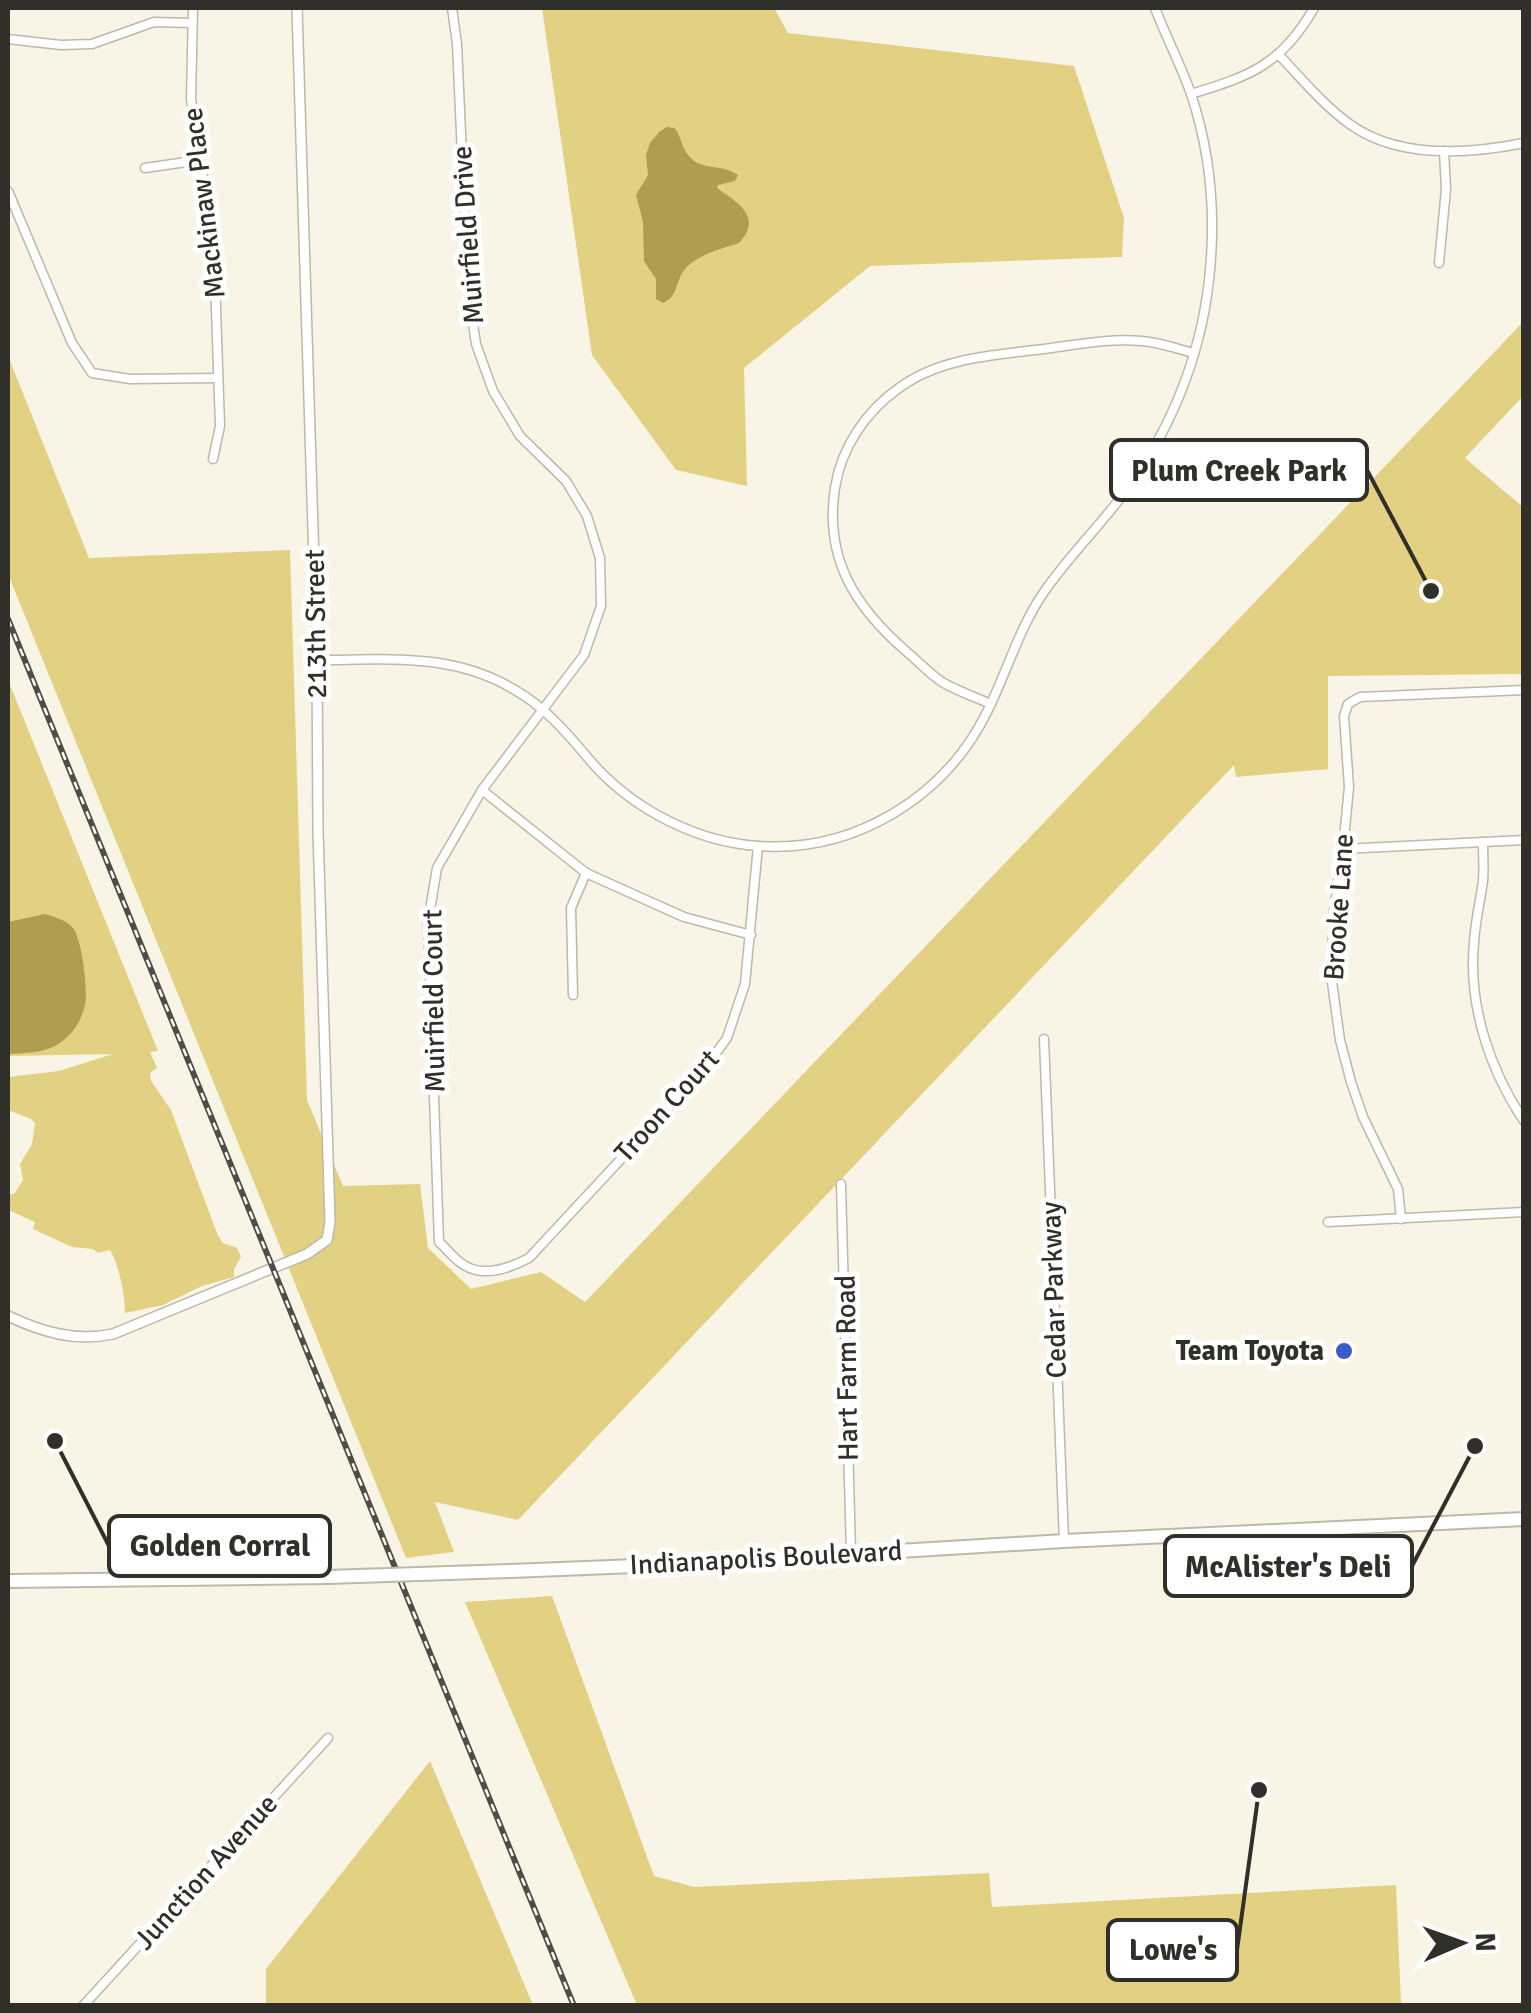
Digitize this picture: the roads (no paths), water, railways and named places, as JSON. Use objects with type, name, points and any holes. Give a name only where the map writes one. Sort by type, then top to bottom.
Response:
[{"type":"highway","name":"Indianapolis Boulevard","points":[[8,1581],[327,1577],[686,1564],[1064,1540],[1524,1518]]},
{"type":"street","name":"Mackinaw Place","points":[[194,8],[191,100],[214,250],[220,426],[214,458]]},
{"type":"street","name":"213th Street","points":[[8,1316],[51,1334],[105,1336],[307,1254],[327,1240],[330,1222],[318,831],[318,660],[297,8]]},
{"type":"street","name":"Muirfield Drive","points":[[452,8],[468,289],[476,344],[492,391],[520,436],[566,482],[587,516],[600,558],[601,606],[584,656],[544,710]]},
{"type":"street","points":[[318,660],[386,658],[446,664],[495,680],[544,710],[620,790],[682,828],[720,840],[758,846],[830,840],[898,812],[950,769],[970,743],[1040,597],[1150,454],[1172,414],[1194,353],[1204,317],[1212,240],[1210,172],[1191,94],[1156,8]]},
{"type":"street","points":[[1191,94],[1262,68],[1279,55],[1314,8]]},
{"type":"street","points":[[8,38],[61,45],[92,44],[154,22],[192,23]]},
{"type":"street","points":[[1279,55],[1351,126],[1388,143],[1444,151],[1524,143]]},
{"type":"street","points":[[1439,262],[1446,189],[1444,151]]},
{"type":"street","points":[[146,168],[200,160]]},
{"type":"street","points":[[8,191],[72,343],[92,373],[130,379],[218,378]]},
{"type":"street","points":[[990,704],[941,681],[883,631],[861,606],[838,562],[832,510],[838,471],[852,440],[873,410],[898,388],[925,372],[957,361],[1116,340],[1146,341],[1194,353]]},
{"type":"street","name":"Brooke Lane","points":[[1401,1218],[1398,1189],[1363,1117],[1335,1014],[1331,938],[1348,787],[1344,716],[1348,704],[1360,698],[1524,690]]},
{"type":"street","name":"Muirfield Court","points":[[456,1258],[440,1242],[428,922],[437,868],[482,790],[544,710]]},
{"type":"street","points":[[482,790],[586,873],[684,917],[751,935]]},
{"type":"street","points":[[1343,848],[1524,840]]},
{"type":"street","points":[[1483,842],[1483,880],[1473,947],[1474,986],[1491,1058],[1524,1122]]},
{"type":"street","name":"Troon Court","points":[[456,1258],[476,1270],[507,1270],[529,1258],[702,1072],[727,1038],[746,984],[758,846]]},
{"type":"street","points":[[572,996],[570,908],[586,873]]},
{"type":"street","name":"Cedar Parkway","points":[[1044,1039],[1064,1540]]},
{"type":"street","name":"Hart Farm Road","points":[[841,1184],[852,1553]]},
{"type":"street","points":[[1328,1222],[1524,1212]]},
{"type":"street","name":"Junction Avenue","points":[[83,2006],[328,1738]]},
{"type":"railway","points":[[8,619],[574,2006]]},
{"type":"place","name":"Plum Creek Park","points":[[1431,591]]},
{"type":"place","name":"Team Toyota","points":[[1344,1351]]},
{"type":"place","name":"Golden Corral","points":[[55,1441]]},
{"type":"place","name":"McAlister's Deli","points":[[1475,1446]]},
{"type":"place","name":"Lowe's","points":[[1259,1790]]}]
